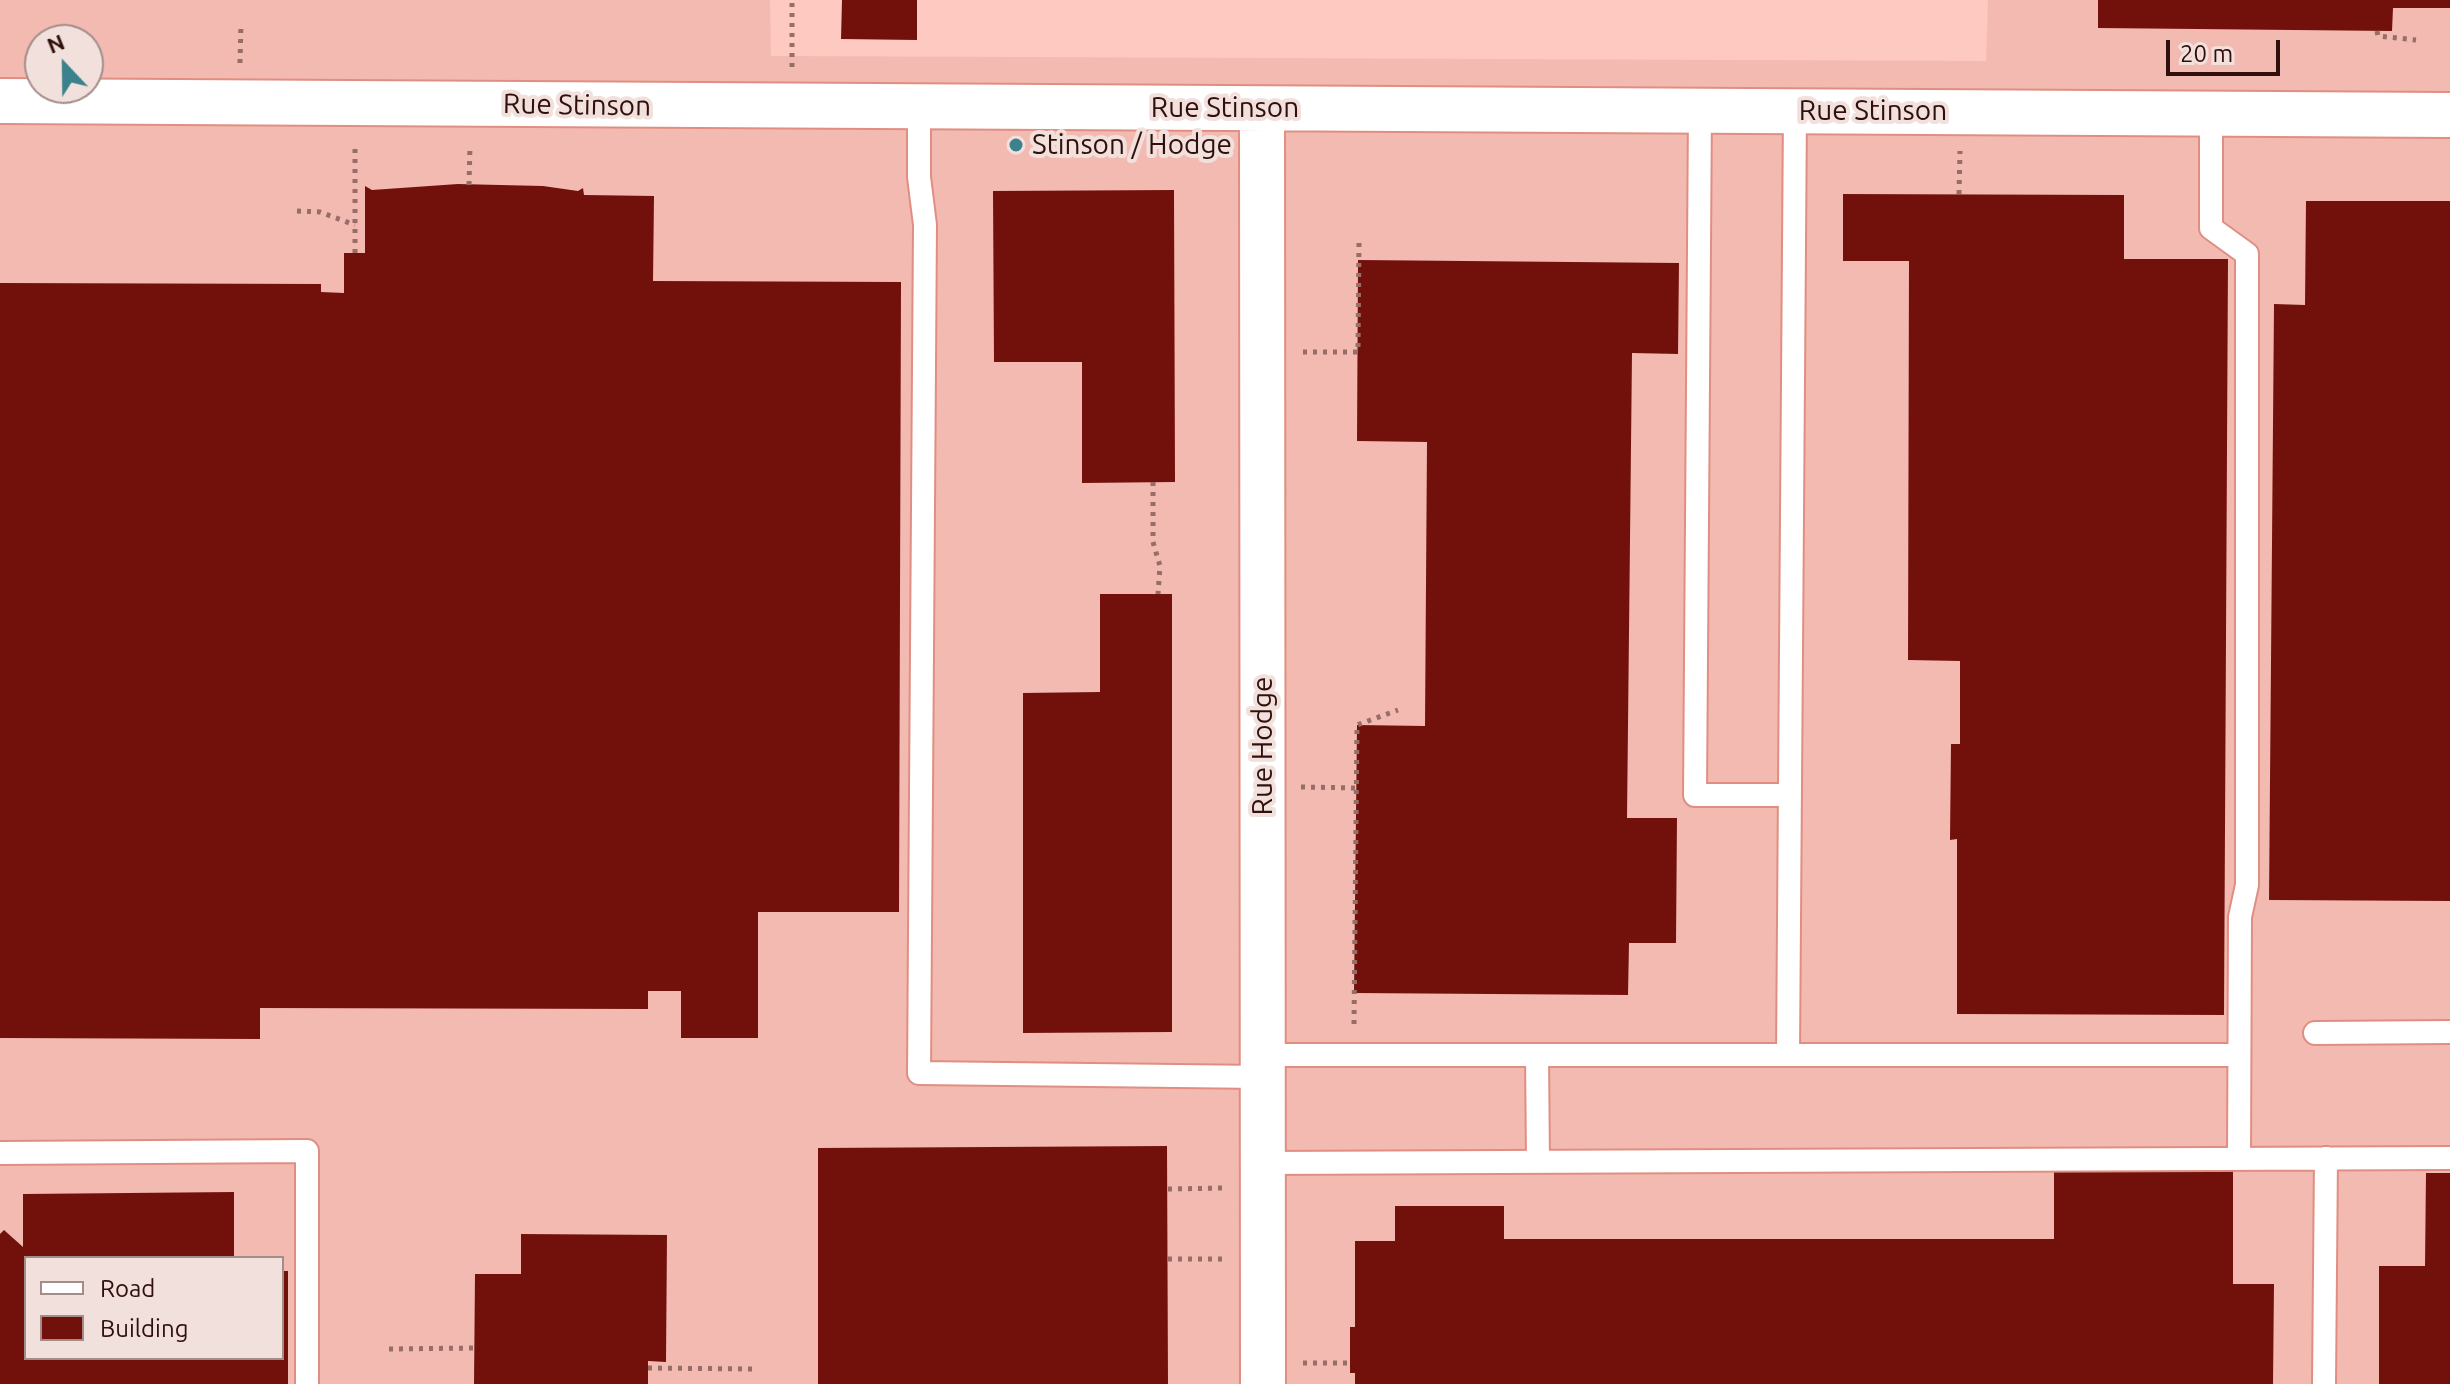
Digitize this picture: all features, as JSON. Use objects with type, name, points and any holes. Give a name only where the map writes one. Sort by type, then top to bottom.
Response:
[{"type":"street","name":"Rue Stinson","points":[[0,101],[2450,115]]},
{"type":"street","name":"Rue Hodge","points":[[1262,109],[1263,1163],[1279,1374]]},
{"type":"lane","points":[[919,108],[919,177],[925,241],[919,1073],[1263,1066],[1537,1055],[2239,1055]]},
{"type":"lane","points":[[1700,110],[1695,795],[1790,795]]},
{"type":"lane","points":[[1788,1055],[1795,110]]},
{"type":"lane","points":[[2211,113],[2211,228],[2247,254],[2247,885],[2240,917],[2239,1158]]},
{"type":"lane","points":[[2315,1033],[2450,1032]]},
{"type":"lane","points":[[1537,1055],[1538,1162]]},
{"type":"lane","points":[[0,1153],[307,1151],[307,1384]]},
{"type":"lane","points":[[2324,1384],[2326,1158]]},
{"type":"lane","points":[[1263,1163],[2450,1158]]},
{"type":"path","points":[[791,107],[792,0]]},
{"type":"path","points":[[240,64],[241,23]]},
{"type":"path","points":[[2377,31],[2378,36],[2416,40]]},
{"type":"path","points":[[355,143],[355,253]]},
{"type":"path","points":[[469,185],[470,144]]},
{"type":"path","points":[[1959,194],[1960,151]]},
{"type":"path","points":[[297,211],[320,212],[355,225]]},
{"type":"path","points":[[1298,352],[1358,352],[1359,240]]},
{"type":"path","points":[[1153,482],[1153,542],[1160,566],[1158,594]]},
{"type":"path","points":[[1354,993],[1357,725],[1398,710]]},
{"type":"path","points":[[1297,787],[1356,788]]},
{"type":"path","points":[[1168,1189],[1226,1188]]},
{"type":"path","points":[[1168,1259],[1226,1259]]},
{"type":"path","points":[[389,1349],[474,1348]]},
{"type":"path","points":[[1279,1374],[1350,1363]]},
{"type":"path","points":[[648,1368],[752,1369]]},
{"type":"shaded area","points":[[0,0],[770,0],[771,56],[1986,61],[1988,0],[2450,0],[2450,1384],[0,1384]]},
{"type":"building","points":[[842,0],[917,0],[917,40],[841,39]]},
{"type":"building","points":[[2098,0],[2450,0],[2450,8],[2393,8],[2392,31],[2098,28]]},
{"type":"building","points":[[458,184],[543,186],[578,191],[583,188],[584,195],[654,196],[653,281],[901,282],[899,912],[758,912],[758,1038],[681,1038],[681,991],[648,991],[648,1009],[260,1008],[260,1039],[0,1038],[0,283],[321,284],[321,292],[344,293],[344,253],[365,253],[365,186],[372,190]]},
{"type":"building","points":[[1174,190],[1175,482],[1082,483],[1082,362],[994,362],[993,191]]},
{"type":"building","points":[[1843,194],[2124,195],[2124,259],[2228,259],[2224,1015],[1957,1014],[1957,839],[1950,840],[1951,744],[1960,744],[1960,661],[1908,660],[1909,261],[1843,261]]},
{"type":"building","points":[[2306,201],[2450,201],[2450,901],[2269,900],[2274,304],[2305,305]]},
{"type":"building","points":[[1358,260],[1679,263],[1678,354],[1632,353],[1627,818],[1677,818],[1676,943],[1629,943],[1628,995],[1354,993],[1357,725],[1425,726],[1427,442],[1357,441]]},
{"type":"building","points":[[1100,594],[1172,594],[1172,1032],[1023,1033],[1023,693],[1100,692]]},
{"type":"building","points":[[1167,1146],[1168,1384],[818,1384],[818,1148]]},
{"type":"building","points":[[2054,1171],[2233,1171],[2233,1284],[2274,1284],[2273,1384],[1355,1384],[1355,1373],[1350,1373],[1350,1327],[1355,1327],[1355,1241],[1395,1241],[1395,1206],[1504,1206],[1504,1239],[2054,1239]]},
{"type":"building","points":[[2426,1173],[2450,1173],[2450,1384],[2379,1384],[2379,1266],[2425,1266]]},
{"type":"building","points":[[234,1192],[234,1256],[24,1256],[24,1360],[284,1360],[284,1271],[288,1271],[288,1384],[0,1384],[0,1234],[4,1230],[23,1247],[23,1194]]},
{"type":"building","points":[[521,1234],[667,1235],[666,1362],[648,1361],[648,1384],[474,1384],[475,1274],[521,1274]]},
{"type":"place","name":"Stinson / Hodge","points":[[1016,145]]}]
